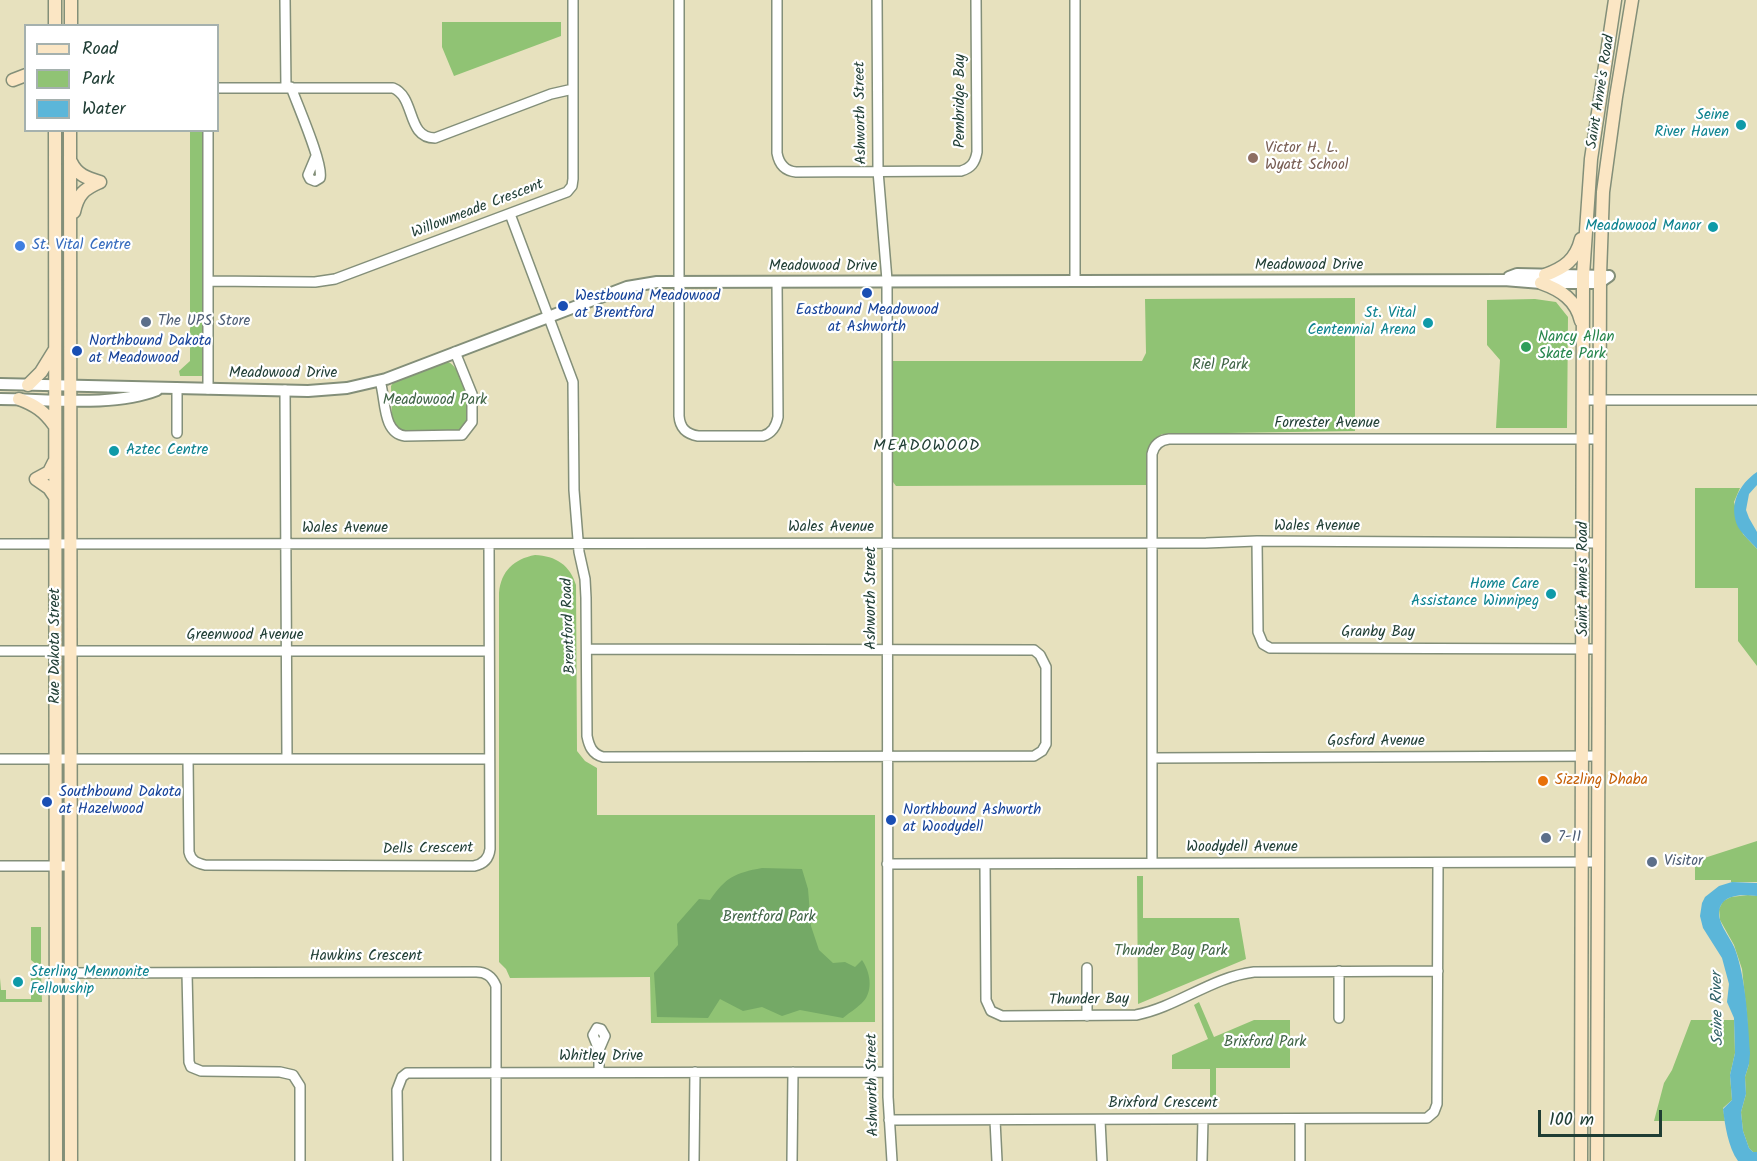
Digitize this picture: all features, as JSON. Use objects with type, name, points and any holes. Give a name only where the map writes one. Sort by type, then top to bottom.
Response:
[{"type":"main road","points":[[55,0],[55,24]]},
{"type":"main road","points":[[70,24],[71,0]]},
{"type":"main road","name":"Saint Anne's Road","points":[[1581,1161],[1583,279],[1592,148],[1615,0]]},
{"type":"main road","name":"Saint Anne's Road","points":[[1597,1161],[1599,279],[1603,192],[1632,0]]},
{"type":"main road","points":[[1604,71],[1620,72]]},
{"type":"main road","points":[[13,80],[24,76]]},
{"type":"main road","name":"Rue Dakota Street","points":[[55,132],[55,497],[63,544],[71,651],[55,866],[56,1161]]},
{"type":"main road","name":"Rue Dakota Street","points":[[70,132],[71,401],[55,651],[71,866],[71,1161]]},
{"type":"main road","points":[[70,161],[75,171],[100,182],[83,190],[76,201],[70,231]]},
{"type":"main road","points":[[1583,334],[1575,305],[1543,279],[1571,261],[1580,245],[1586,220]]},
{"type":"main road","points":[[28,385],[41,372],[54,350]]},
{"type":"main road","points":[[19,399],[45,412],[54,425]]},
{"type":"main road","points":[[54,461],[49,472],[36,479],[49,488],[55,497]]},
{"type":"main road","points":[[1582,645],[1598,646]]},
{"type":"street","points":[[285,0],[289,88],[316,156]]},
{"type":"street","name":"Willowmeade Crescent","points":[[209,281],[315,282],[335,279],[564,194],[570,189],[573,179],[573,0]]},
{"type":"street","points":[[679,0],[679,421],[688,434],[763,436],[775,427],[778,417],[777,282]]},
{"type":"street","name":"Pembridge Bay","points":[[777,0],[777,153],[779,161],[786,169],[792,171],[961,171],[974,163],[977,152],[976,0]]},
{"type":"street","name":"Ashworth Street","points":[[877,0],[878,171],[887,282],[888,1072],[892,1161]]},
{"type":"street","points":[[1075,0],[1075,281]]},
{"type":"street","points":[[219,88],[388,87],[402,94],[419,131],[430,138],[435,138],[551,94],[573,88]]},
{"type":"street","points":[[208,132],[208,389]]},
{"type":"street","name":"Brentford Road","points":[[510,214],[573,382],[574,490],[578,544],[585,587],[589,747],[599,756],[1034,756],[1042,751],[1046,744],[1046,667],[1040,655],[1034,650],[887,651]]},
{"type":"street","name":"Meadowood Drive","points":[[0,384],[144,386],[160,389],[339,389],[381,381],[627,287],[649,283],[1504,280],[1517,274],[1543,279],[1599,279]]},
{"type":"street","points":[[381,381],[388,421],[391,430],[396,434],[405,436],[462,435],[472,422],[472,400],[455,352]]},
{"type":"street","name":"Meadowood Drive","points":[[0,399],[83,402],[144,395],[160,389]]},
{"type":"street","points":[[177,389],[177,433]]},
{"type":"street","points":[[285,390],[287,759]]},
{"type":"street","points":[[1582,400],[1757,400]]},
{"type":"street","name":"Forrester Avenue","points":[[1152,863],[1154,543],[1152,454],[1159,442],[1164,440],[1600,439]]},
{"type":"street","name":"Wales Avenue","points":[[0,544],[1257,541],[1599,543]]},
{"type":"street","name":"Granby Bay","points":[[1257,541],[1258,632],[1263,644],[1270,648],[1582,645]]},
{"type":"street","name":"Dells Crescent","points":[[188,759],[189,852],[193,860],[205,865],[478,865],[489,856],[490,849],[489,544]]},
{"type":"street","points":[[587,649],[887,651]]},
{"type":"street","name":"Greenwood Avenue","points":[[0,651],[489,651]]},
{"type":"street","name":"Gosford Avenue","points":[[1153,758],[1598,756]]},
{"type":"street","points":[[0,759],[489,759]]},
{"type":"street","name":"Woodydell Avenue","points":[[887,864],[1598,862]]},
{"type":"street","points":[[1437,971],[1438,863]]},
{"type":"street","name":"Thunder Bay","points":[[985,864],[986,994],[990,1009],[994,1014],[1002,1017],[1143,1014],[1232,976],[1245,973],[1437,971]]},
{"type":"street","points":[[0,866],[71,866]]},
{"type":"street","points":[[1086,1016],[1087,968]]},
{"type":"street","points":[[1339,971],[1339,1018]]},
{"type":"street","name":"Brixford Crescent","points":[[889,1120],[1423,1119],[1434,1112],[1437,1104],[1437,971]]},
{"type":"street","name":"Hawkins Crescent","points":[[55,973],[476,972],[486,974],[491,977],[496,986],[496,1161]]},
{"type":"street","points":[[187,973],[191,1067],[201,1071],[280,1072],[293,1075],[300,1086],[300,1161]]},
{"type":"street","points":[[599,1050],[599,1072]]},
{"type":"street","points":[[694,1161],[695,1072]]},
{"type":"street","points":[[792,1161],[793,1072]]},
{"type":"street","name":"Whitley Drive","points":[[398,1161],[397,1090],[402,1077],[407,1073],[888,1072]]},
{"type":"street","points":[[1202,1161],[1203,1119]]},
{"type":"street","points":[[1300,1119],[1300,1161]]},
{"type":"street","points":[[995,1120],[997,1161]]},
{"type":"street","points":[[1100,1120],[1102,1161]]},
{"type":"green space","points":[[442,22],[561,22],[561,36],[454,76],[442,47]]},
{"type":"green space","points":[[190,132],[203,132],[203,376],[180,376],[179,371],[190,361]]},
{"type":"green space","name":"Riel Park","points":[[1355,298],[1355,431],[1162,434],[1152,444],[1147,456],[1147,485],[896,486],[893,482],[891,363],[893,361],[1142,361],[1146,353],[1145,299]]},
{"type":"green space","points":[[1535,299],[1556,302],[1568,317],[1567,428],[1496,428],[1500,360],[1487,345],[1487,300]]},
{"type":"green space","name":"Meadowood Park","points":[[448,362],[458,372],[465,389],[469,408],[466,425],[457,431],[398,430],[392,421],[391,386],[393,383]]},
{"type":"green space","points":[[1695,488],[1740,488],[1734,502],[1743,534],[1757,549],[1757,666],[1738,641],[1738,588],[1695,588]]},
{"type":"green space","name":"Brentford Park","points":[[535,555],[549,557],[561,563],[570,572],[576,585],[577,751],[585,761],[597,768],[597,815],[875,815],[875,1022],[651,1023],[650,977],[510,978],[506,969],[499,962],[499,593],[500,585],[510,567]]},
{"type":"green space","points":[[1757,841],[1757,882],[1695,880],[1695,861]]},
{"type":"green space","points":[[762,868],[802,869],[808,889],[811,926],[819,950],[833,963],[845,962],[855,967],[862,960],[869,978],[866,998],[843,1018],[800,1010],[782,1016],[762,1007],[743,1011],[720,999],[708,1018],[657,1017],[654,973],[678,945],[677,924],[699,899],[710,900],[732,877]]},
{"type":"green space","name":"Thunder Bay Park","points":[[1137,876],[1143,876],[1143,918],[1239,918],[1246,959],[1138,1004]]},
{"type":"green space","points":[[1757,896],[1757,1152],[1749,1148],[1743,1131],[1741,1112],[1746,1094],[1745,1077],[1749,1064],[1742,969],[1734,945],[1720,920],[1719,909],[1723,901],[1731,897]]},
{"type":"green space","points":[[31,927],[41,927],[41,968],[31,960]]},
{"type":"green space","points":[[31,969],[41,971],[42,1002],[0,1002],[0,978],[1,990],[6,990],[6,999],[31,999]]},
{"type":"green space","name":"Brixford Park","points":[[1199,1002],[1214,1037],[1254,1020],[1290,1020],[1290,1068],[1216,1068],[1216,1107],[1210,1107],[1210,1069],[1172,1069],[1172,1055],[1208,1039],[1194,1005]]},
{"type":"green space","points":[[1691,1020],[1734,1020],[1735,1053],[1730,1075],[1732,1100],[1723,1108],[1725,1121],[1654,1121],[1664,1083],[1672,1070]]},
{"type":"water","points":[[1757,472],[1757,485],[1749,494],[1746,510],[1757,532],[1757,549],[1738,527],[1734,511],[1740,489]]},
{"type":"water","name":"Seine River","points":[[1732,882],[1757,883],[1757,896],[1731,897],[1723,902],[1719,912],[1721,923],[1739,961],[1744,987],[1750,1053],[1745,1077],[1746,1094],[1741,1112],[1743,1131],[1749,1148],[1757,1152],[1757,1161],[1738,1161],[1728,1136],[1723,1109],[1732,1100],[1730,1075],[1735,1053],[1734,1018],[1727,1002],[1729,984],[1722,958],[1703,928],[1700,916],[1705,897],[1719,886]]},
{"type":"place","name":"Seine River Haven","points":[[1741,125]]},
{"type":"place","name":"Victor H. L. Wyatt School","points":[[1253,158]]},
{"type":"place","name":"Meadowood Manor","points":[[1713,227]]},
{"type":"place","name":"St. Vital Centre","points":[[20,246]]},
{"type":"place","name":"Eastbound Meadowood at Ashworth","points":[[867,293]]},
{"type":"place","name":"Westbound Meadowood at Brentford","points":[[563,306]]},
{"type":"place","name":"The UPS Store","points":[[146,322]]},
{"type":"place","name":"St. Vital Centennial Arena","points":[[1428,323]]},
{"type":"place","name":"Nancy Allan Skate Park","points":[[1526,347]]},
{"type":"place","name":"Northbound Dakota at Meadowood","points":[[77,351]]},
{"type":"place","name":"Aztec Centre","points":[[114,451]]},
{"type":"place","name":"Home Care Assistance Winnipeg","points":[[1551,594]]},
{"type":"place","name":"Sizzling Dhaba","points":[[1543,781]]},
{"type":"place","name":"Southbound Dakota at Hazelwood","points":[[47,802]]},
{"type":"place","name":"Northbound Ashworth at Woodydell","points":[[891,820]]},
{"type":"place","name":"7-11","points":[[1546,838]]},
{"type":"place","name":"Visitor","points":[[1652,862]]},
{"type":"place","name":"Sterling Mennonite Fellowship","points":[[18,982]]},
{"type":"district","name":"MEADOWOOD","points":[[927,447]]}]
